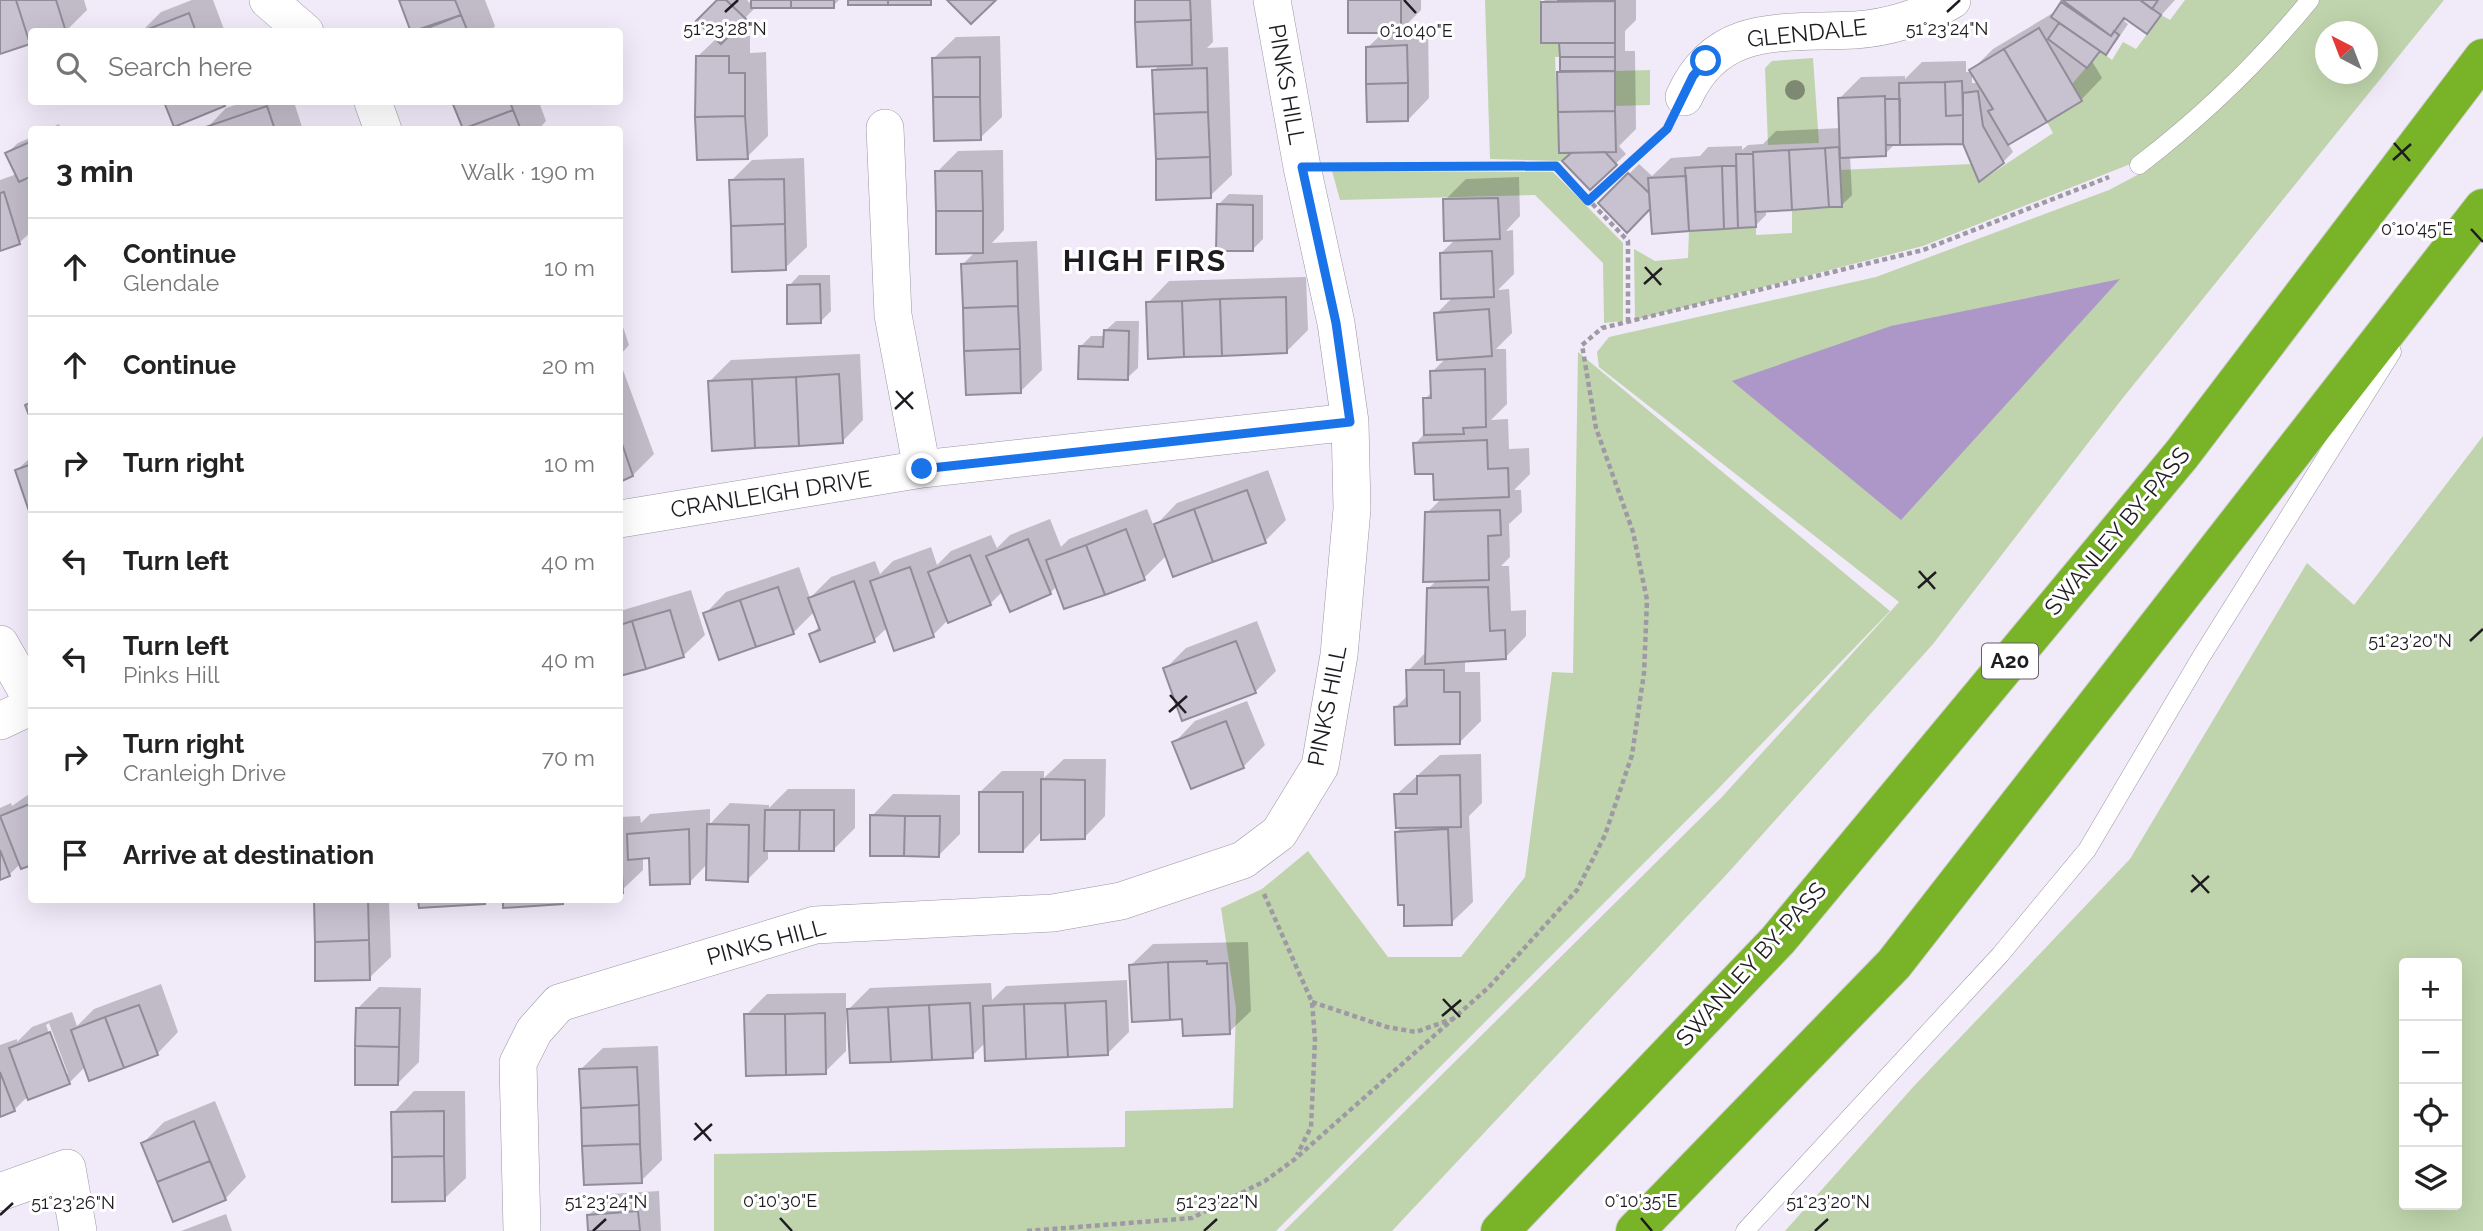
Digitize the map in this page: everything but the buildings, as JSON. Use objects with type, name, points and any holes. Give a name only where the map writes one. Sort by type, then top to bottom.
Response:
[{"type":"highway","name":"SWANLEY BY-PASS","points":[[1500,1231],[1778,940],[2182,454],[2483,58]]},
{"type":"highway","points":[[1636,1231],[1894,964],[2479,213]]},
{"type":"street","points":[[268,0],[300,28]]},
{"type":"street","name":"PINKS HILL","points":[[522,1231],[518,1063],[521,1022],[559,1003],[815,925],[1053,913],[1121,901],[1243,860],[1279,833],[1320,766],[1339,655],[1351,522],[1350,422],[1336,323],[1302,167],[1272,0]]},
{"type":"street","name":"GLENDALE","points":[[1684,97],[1693,76],[1710,57],[1736,40],[1767,33],[1857,30],[1900,22],[1952,0]]},
{"type":"street","points":[[374,105],[382,126]]},
{"type":"street","points":[[885,128],[893,315],[922,469]]},
{"type":"street","name":"CRANLEIGH DRIVE","points":[[623,519],[922,469],[1350,422]]},
{"type":"street","points":[[0,644],[28,693]]},
{"type":"street","points":[[0,721],[28,708]]},
{"type":"street","points":[[0,1192],[68,1168],[78,1231]]},
{"type":"lane","points":[[2139,165],[2190,126],[2248,70],[2310,0]]},
{"type":"lane","points":[[1745,1231],[2000,955],[2087,850],[2201,657],[2479,213]]},
{"type":"path","points":[[1588,201],[1667,129],[1684,97]]},
{"type":"path","points":[[1027,1231],[1192,1218],[1265,1181],[1295,1159],[1489,987],[1577,890],[1605,835],[1632,755],[1644,673],[1647,600],[1633,532],[1595,428],[1582,345],[1602,328],[1628,324],[1923,250],[2139,165]]},
{"type":"path","points":[[1302,167],[1556,166],[1628,241],[1628,324]]},
{"type":"path","points":[[1243,860],[1276,915],[1312,1002],[1315,1040],[1311,1127],[1295,1159]]},
{"type":"path","points":[[1312,1002],[1387,1027],[1416,1032],[1456,1017]]},
{"type":"green space","points":[[1485,0],[1541,0],[1541,43],[1559,43],[1560,57],[1555,57],[1559,153],[1571,153],[1562,161],[1490,159]]},
{"type":"green space","points":[[2185,0],[2305,0],[2286,24],[2138,161],[1923,246],[1635,320],[1634,249],[1655,261],[1688,258],[1689,231],[1756,227],[1756,235],[1792,233],[1792,210],[1842,207],[1840,170],[1972,164],[1979,182],[2053,133],[2047,122],[2072,84],[2100,51],[2112,60],[2123,42],[2136,49],[2161,15],[2170,20]]},
{"type":"green space","points":[[2314,0],[2444,0],[2378,82],[2378,21],[2315,21],[2315,84],[2376,84],[2122,399],[1933,644],[1727,874],[1392,1231],[1284,1231],[1721,798],[1899,602],[1599,367],[1597,352],[1609,337],[1876,277],[2109,190],[2143,172]]},
{"type":"green space","points":[[1813,58],[1819,143],[1768,145],[1765,68],[1772,61]]},
{"type":"green space","points":[[1650,70],[1650,105],[1615,106],[1615,71]]},
{"type":"green space","points":[[1332,171],[1553,172],[1623,243],[1623,321],[1604,323],[1603,263],[1535,195],[1340,200]]},
{"type":"green space","points":[[1578,352],[1890,611],[1715,792],[1276,1231],[714,1231],[714,1154],[1125,1147],[1125,1111],[1233,1108],[1236,1009],[1221,908],[1262,889],[1308,851],[1388,957],[1461,957],[1525,877],[1552,672],[1573,673]]},
{"type":"green space","points":[[2483,436],[2483,1231],[1785,1231],[1914,1086],[2130,859],[2307,563],[2354,605]]},
{"type":"shaded area","points":[[2120,279],[1901,520],[1732,381],[1891,326]]},
{"type":"district","name":"HIGH FIRS","points":[[1145,261]]},
{"type":"route","points":[[922,469],[1350,422],[1336,323],[1302,167],[1556,166],[1588,201],[1667,129],[1693,76],[1706,61]]}]
